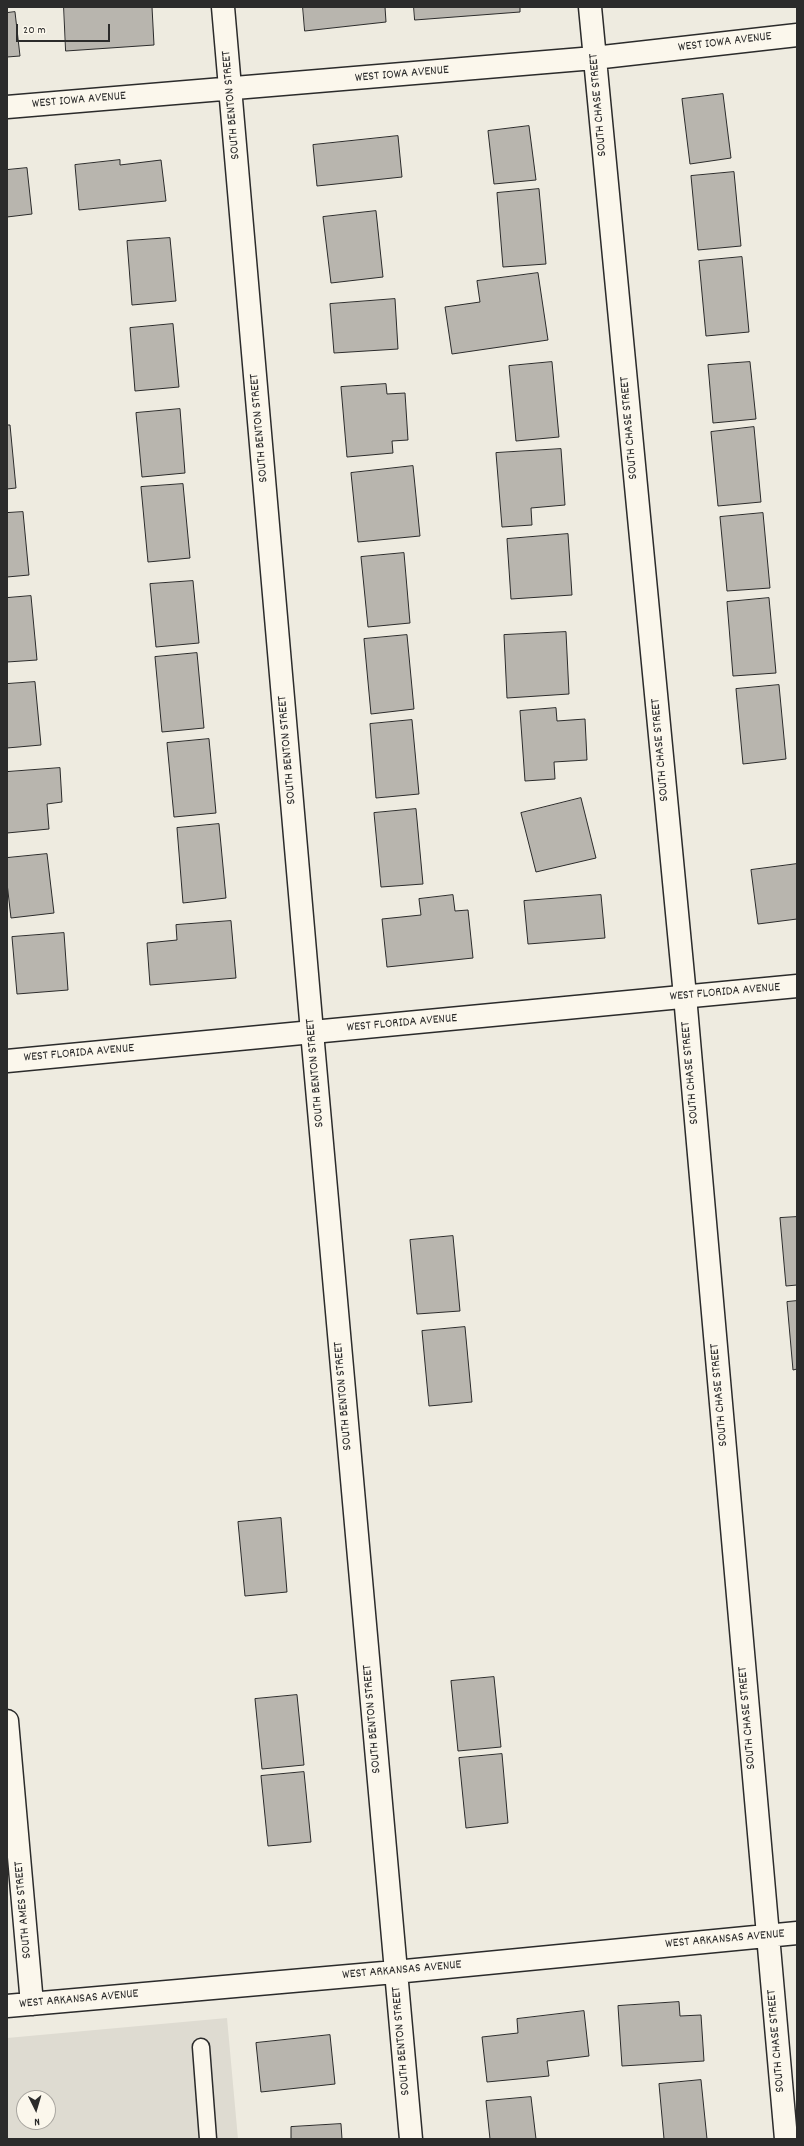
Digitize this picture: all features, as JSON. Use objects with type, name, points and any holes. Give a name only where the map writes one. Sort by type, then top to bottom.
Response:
[{"type":"street","name":"SOUTH BENTON STREET","points":[[224,7],[312,1032],[411,2139]]},
{"type":"street","name":"SOUTH CHASE STREET","points":[[590,7],[685,996],[786,2139]]},
{"type":"street","name":"WEST IOWA AVENUE","points":[[7,107],[231,90],[594,58],[797,35]]},
{"type":"street","name":"WEST FLORIDA AVENUE","points":[[7,1062],[797,986]]},
{"type":"street","name":"SOUTH AMES STREET","points":[[7,1721],[32,2004]]},
{"type":"street","name":"WEST ARKANSAS AVENUE","points":[[7,2006],[395,1972],[797,1933]]},
{"type":"lane","points":[[201,2047],[208,2139]]},
{"type":"shaded area","points":[[227,2018],[238,2139],[7,2139],[7,2038]]},
{"type":"building","points":[[64,7],[152,7],[154,45],[66,51]]},
{"type":"building","points":[[303,7],[385,7],[386,22],[305,31]]},
{"type":"building","points":[[414,7],[520,7],[520,12],[415,20]]},
{"type":"building","points":[[15,12],[20,56],[7,57],[7,13]]},
{"type":"building","points":[[723,94],[731,158],[690,164],[682,99]]},
{"type":"building","points":[[529,126],[536,180],[494,184],[488,131]]},
{"type":"building","points":[[398,136],[402,177],[317,186],[313,145]]},
{"type":"building","points":[[120,160],[120,165],[161,160],[166,201],[79,210],[75,165]]},
{"type":"building","points":[[27,168],[32,214],[7,217],[7,170]]},
{"type":"building","points":[[734,172],[741,246],[698,250],[691,176]]},
{"type":"building","points":[[539,189],[546,264],[503,267],[497,193]]},
{"type":"building","points":[[376,211],[383,277],[331,283],[323,217]]},
{"type":"building","points":[[170,238],[176,301],[132,305],[127,241]]},
{"type":"building","points":[[742,257],[749,332],[706,336],[699,261]]},
{"type":"building","points":[[538,273],[548,340],[452,354],[445,307],[480,302],[477,281]]},
{"type":"building","points":[[395,299],[398,349],[334,353],[330,304]]},
{"type":"building","points":[[173,324],[179,387],[135,391],[130,328]]},
{"type":"building","points":[[552,362],[559,437],[516,441],[509,366]]},
{"type":"building","points":[[750,362],[756,419],[713,423],[708,365]]},
{"type":"building","points":[[386,384],[387,394],[405,393],[408,440],[392,441],[393,453],[347,457],[341,387]]},
{"type":"building","points":[[180,409],[185,473],[142,477],[136,413]]},
{"type":"building","points":[[7,425],[10,425],[16,488],[7,489]]},
{"type":"building","points":[[754,427],[761,502],[718,506],[711,432]]},
{"type":"building","points":[[561,449],[565,505],[531,508],[532,525],[502,527],[496,453]]},
{"type":"building","points":[[413,466],[420,536],[358,542],[351,473]]},
{"type":"building","points":[[183,484],[190,558],[148,562],[141,487]]},
{"type":"building","points":[[23,512],[29,575],[7,577],[7,513]]},
{"type":"building","points":[[763,513],[770,588],[727,591],[720,517]]},
{"type":"building","points":[[568,534],[572,595],[511,599],[507,539]]},
{"type":"building","points":[[404,553],[410,623],[368,627],[361,557]]},
{"type":"building","points":[[193,581],[199,643],[156,647],[150,584]]},
{"type":"building","points":[[31,596],[37,660],[7,662],[7,598]]},
{"type":"building","points":[[769,598],[776,673],[733,676],[727,602]]},
{"type":"building","points":[[566,632],[569,694],[507,698],[504,635]]},
{"type":"building","points":[[407,635],[414,709],[371,714],[364,639]]},
{"type":"building","points":[[197,653],[204,728],[162,732],[155,657]]},
{"type":"building","points":[[35,682],[41,745],[7,748],[7,684]]},
{"type":"building","points":[[779,685],[786,759],[743,764],[736,689]]},
{"type":"building","points":[[556,708],[557,721],[585,719],[587,760],[554,762],[555,779],[525,781],[520,711]]},
{"type":"building","points":[[412,720],[419,794],[376,798],[370,724]]},
{"type":"building","points":[[209,739],[216,813],[174,817],[167,743]]},
{"type":"building","points":[[60,768],[62,802],[47,804],[49,829],[7,833],[7,772]]},
{"type":"building","points":[[581,798],[596,858],[536,872],[521,813]]},
{"type":"building","points":[[416,809],[423,884],[381,887],[374,813]]},
{"type":"building","points":[[219,824],[226,898],[183,903],[177,828]]},
{"type":"building","points":[[47,854],[54,913],[11,918],[7,883],[7,858]]},
{"type":"building","points":[[797,864],[797,919],[758,924],[751,870]]},
{"type":"building","points":[[453,895],[455,911],[468,910],[473,958],[387,967],[382,919],[421,915],[419,899]]},
{"type":"building","points":[[601,895],[605,938],[528,944],[524,901]]},
{"type":"building","points":[[231,921],[236,978],[150,985],[147,943],[177,940],[176,925]]},
{"type":"building","points":[[64,933],[68,990],[17,994],[12,937]]},
{"type":"building","points":[[797,1217],[797,1285],[786,1286],[780,1218]]},
{"type":"building","points":[[453,1236],[460,1311],[417,1314],[410,1240]]},
{"type":"building","points":[[797,1301],[797,1369],[793,1370],[787,1302]]},
{"type":"building","points":[[465,1327],[472,1402],[429,1406],[422,1331]]},
{"type":"building","points":[[281,1518],[287,1592],[245,1596],[238,1522]]},
{"type":"building","points":[[494,1677],[501,1747],[458,1751],[451,1681]]},
{"type":"building","points":[[297,1695],[304,1765],[262,1769],[255,1699]]},
{"type":"building","points":[[502,1754],[508,1823],[466,1828],[459,1758]]},
{"type":"building","points":[[304,1772],[311,1842],[268,1846],[261,1776]]},
{"type":"building","points":[[679,2002],[680,2016],[701,2015],[704,2061],[622,2066],[618,2006]]},
{"type":"building","points":[[584,2011],[589,2056],[547,2061],[549,2076],[487,2082],[482,2037],[518,2033],[517,2019]]},
{"type":"building","points":[[330,2035],[335,2084],[261,2092],[256,2043]]},
{"type":"building","points":[[701,2080],[707,2139],[664,2139],[659,2084]]},
{"type":"building","points":[[531,2097],[536,2139],[490,2139],[486,2101]]},
{"type":"building","points":[[341,2124],[342,2139],[291,2139],[291,2127]]}]
